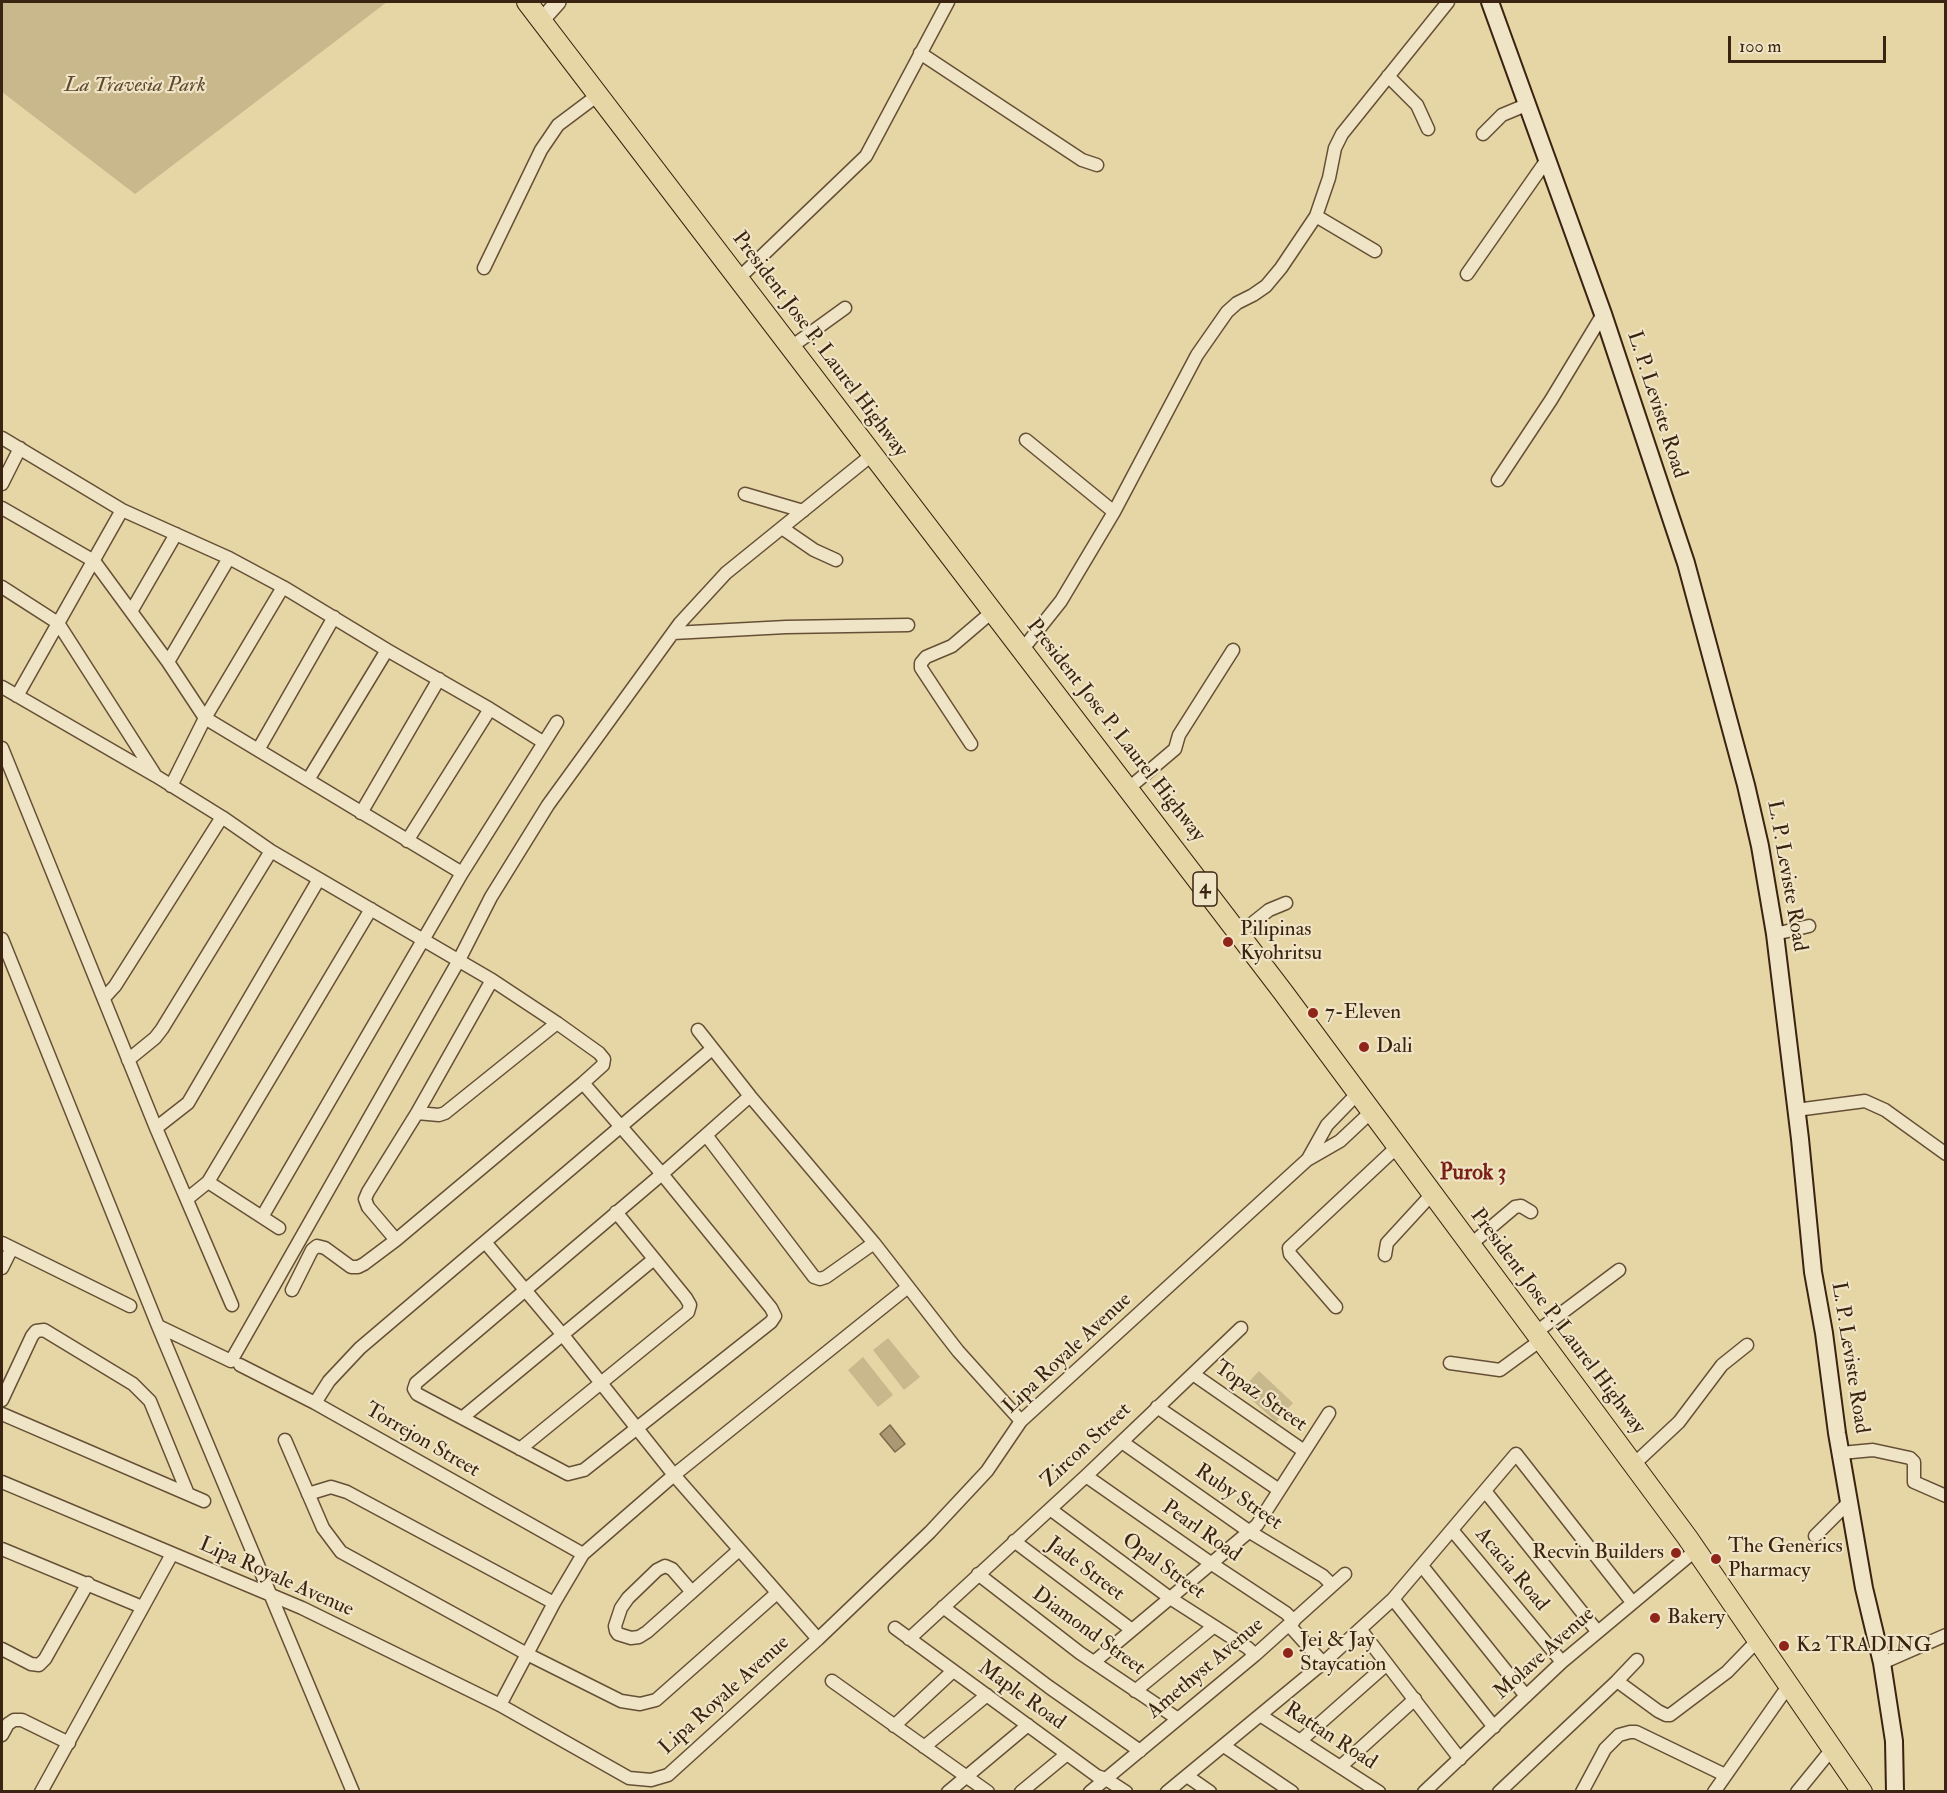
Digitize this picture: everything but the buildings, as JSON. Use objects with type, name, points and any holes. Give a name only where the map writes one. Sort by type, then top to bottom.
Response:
[{"type":"highway","name":"President Jose P. Laurel Highway","points":[[527,2],[1239,934],[1696,1550],[1789,1684],[1858,1790]]},
{"type":"main road","name":"L. P. Leviste Road","points":[[1490,2],[1603,314],[1686,563],[1746,785],[1760,846],[1775,934],[1797,1110],[1810,1253],[1864,1588],[1882,1663],[1894,1741],[1895,1791]]},
{"type":"street","points":[[541,21],[558,2]]},
{"type":"street","points":[[739,278],[866,156],[948,2]]},
{"type":"street","points":[[1023,650],[1061,601],[1114,512],[1197,355],[1227,312],[1237,303],[1266,286],[1281,268],[1316,216],[1329,178],[1335,148],[1342,134],[1448,2]]},
{"type":"street","points":[[920,53],[1082,160],[1097,165]]},
{"type":"street","points":[[1388,76],[1417,105],[1428,129]]},
{"type":"street","points":[[484,268],[541,150],[558,125],[598,95]]},
{"type":"street","points":[[1483,134],[1502,115],[1526,105]]},
{"type":"street","points":[[1467,274],[1546,161]]},
{"type":"street","points":[[1316,216],[1375,251]]},
{"type":"street","points":[[791,347],[845,308]]},
{"type":"street","points":[[1498,480],[1551,400],[1603,314]]},
{"type":"street","points":[[2,438],[122,510],[229,558],[283,587],[543,742]]},
{"type":"street","points":[[1026,440],[1114,512]]},
{"type":"street","points":[[2,484],[20,448]]},
{"type":"street","points":[[235,1363],[502,879],[548,805],[674,633],[726,573],[873,454]]},
{"type":"street","points":[[745,494],[803,511]]},
{"type":"street","points":[[2,508],[94,561],[132,610],[205,718],[462,873]]},
{"type":"street","points":[[17,696],[122,510]]},
{"type":"street","points":[[782,528],[814,550],[836,560]]},
{"type":"street","points":[[132,610],[176,534]]},
{"type":"street","points":[[168,662],[229,558]]},
{"type":"street","points":[[2,587],[58,623],[156,776]]},
{"type":"street","points":[[171,786],[205,718],[283,587]]},
{"type":"street","points":[[971,744],[921,668],[921,663],[926,657],[952,646],[993,611]]},
{"type":"street","points":[[258,750],[334,617]]},
{"type":"street","points":[[674,633],[786,627],[908,625]]},
{"type":"street","points":[[308,780],[387,650]]},
{"type":"street","points":[[1129,788],[1175,749],[1179,735],[1233,650]]},
{"type":"street","points":[[361,813],[439,679]]},
{"type":"street","points":[[2,687],[156,776],[271,850],[492,980],[557,1023],[604,1059],[603,1065],[583,1083],[396,1240],[358,1267],[351,1267],[325,1248],[317,1246],[312,1250],[292,1290]]},
{"type":"street","points":[[407,841],[490,709]]},
{"type":"street","points":[[262,1217],[423,938],[557,722]]},
{"type":"street","points":[[2,748],[156,1128],[232,1305]]},
{"type":"street","points":[[104,998],[115,986],[222,817]]},
{"type":"street","points":[[128,1060],[155,1038],[162,1029],[271,850]]},
{"type":"street","points":[[156,1128],[188,1103],[319,879]]},
{"type":"street","points":[[1239,934],[1269,910],[1286,903]]},
{"type":"street","points":[[187,1199],[208,1182],[371,909]]},
{"type":"street","points":[[1775,934],[1809,926]]},
{"type":"street","points":[[2,939],[158,1326],[353,1791]]},
{"type":"street","points":[[396,1240],[368,1207],[366,1199],[368,1192],[417,1113],[492,980]]},
{"type":"street","points":[[417,1113],[439,1115],[445,1113],[557,1023]]},
{"type":"street","points":[[698,1030],[750,1096],[874,1243],[958,1351],[1021,1421]]},
{"type":"street","points":[[315,1403],[329,1380],[352,1356],[712,1049]]},
{"type":"street","points":[[583,1083],[662,1174],[771,1308],[775,1316],[771,1322],[638,1429],[584,1470],[576,1474],[567,1474],[417,1394],[414,1389],[416,1383],[662,1174],[750,1096]]},
{"type":"street","name":"Lipa Royale Avenue","points":[[1307,1160],[1328,1125],[1357,1094]]},
{"type":"street","points":[[1797,1110],[1865,1101],[1885,1110],[1946,1154]]},
{"type":"street","name":"Lipa Royale Avenue","points":[[2,1482],[271,1594],[500,1706],[629,1778],[651,1780],[668,1775],[818,1639],[962,1499],[1003,1449],[1021,1421],[1307,1160],[1340,1141],[1371,1112]]},
{"type":"street","points":[[706,1135],[814,1277],[820,1279],[826,1277],[874,1243]]},
{"type":"street","points":[[1336,1307],[1290,1254],[1289,1248],[1397,1147]]},
{"type":"street","points":[[208,1182],[279,1228]]},
{"type":"street","points":[[1385,1256],[1387,1243],[1432,1194]]},
{"type":"street","points":[[1470,1245],[1515,1207],[1521,1206],[1532,1212]]},
{"type":"street","points":[[520,1449],[688,1312],[690,1305],[687,1298],[616,1212]]},
{"type":"street","points":[[485,1242],[601,1382],[674,1475],[818,1639]]},
{"type":"street","points":[[2,1268],[7,1245],[130,1306]]},
{"type":"street","points":[[462,1418],[654,1259]]},
{"type":"street","points":[[1450,1363],[1500,1370],[1619,1270]]},
{"type":"street","points":[[500,1706],[554,1603],[583,1554],[674,1475],[908,1287]]},
{"type":"street","name":"Torrejon Street","points":[[158,1326],[315,1403],[583,1554]]},
{"type":"street","name":"Zircon Street","points":[[909,1639],[1241,1329]]},
{"type":"street","points":[[2,1400],[32,1336],[36,1331],[44,1330],[133,1384],[150,1401],[188,1494]]},
{"type":"street","points":[[1633,1465],[1679,1422],[1715,1374],[1747,1345]]},
{"type":"street","name":"Topaz Street","points":[[1193,1374],[1304,1452]]},
{"type":"street","points":[[1157,1407],[1279,1490]]},
{"type":"street","points":[[1094,1662],[1257,1525],[1329,1413]]},
{"type":"street","points":[[2,1414],[204,1501]]},
{"type":"street","points":[[285,1440],[323,1528],[341,1552],[527,1654],[621,1701],[640,1704],[656,1700],[777,1593]]},
{"type":"street","name":"Ruby Street","points":[[1122,1442],[1250,1532],[1323,1576],[1332,1585]]},
{"type":"street","points":[[1841,1453],[1882,1450],[1910,1458],[1914,1462],[1914,1482],[1946,1496]]},
{"type":"street","points":[[1167,1791],[1323,1663],[1393,1599],[1516,1454],[1632,1602]]},
{"type":"street","name":"Pearl Road","points":[[1086,1476],[1286,1613],[1323,1663]]},
{"type":"street","points":[[308,1494],[331,1487],[347,1492],[554,1603]]},
{"type":"street","points":[[1485,1491],[1597,1631]]},
{"type":"street","points":[[1815,1536],[1850,1502]]},
{"type":"street","name":"Opal Street","points":[[1050,1509],[1170,1598],[1248,1648],[1255,1655]]},
{"type":"street","name":"Acacia Road","points":[[1452,1530],[1562,1662]]},
{"type":"street","name":"Jade Street","points":[[1014,1541],[1132,1630]]},
{"type":"street","points":[[2,1549],[142,1607]]},
{"type":"street","points":[[692,1592],[672,1569],[665,1566],[628,1598],[621,1608],[615,1626],[616,1631],[618,1634],[631,1638],[639,1637],[692,1592],[739,1550]]},
{"type":"street","name":"Molave Avenue","points":[[1425,1791],[1562,1662],[1696,1550]]},
{"type":"street","points":[[41,1791],[172,1554]]},
{"type":"street","points":[[1422,1566],[1526,1696]]},
{"type":"street","name":"Diamond Street","points":[[978,1574],[1094,1662],[1178,1719]]},
{"type":"street","name":"Amethyst Avenue","points":[[1090,1791],[1255,1655],[1345,1574]]},
{"type":"street","points":[[2,1649],[31,1664],[39,1665],[45,1659],[88,1583]]},
{"type":"street","points":[[1393,1599],[1494,1727]]},
{"type":"street","points":[[943,1607],[1049,1687],[1140,1751]]},
{"type":"street","points":[[1135,1691],[1213,1627]]},
{"type":"street","name":"Maple Road","points":[[895,1628],[1097,1776],[1126,1791]]},
{"type":"street","points":[[1360,1629],[1460,1759]]},
{"type":"street","points":[[1882,1663],[1946,1635]]},
{"type":"street","points":[[1617,1681],[1658,1711],[1670,1715],[1727,1672],[1758,1640]]},
{"type":"street","points":[[1499,1791],[1637,1660]]},
{"type":"street","points":[[1300,1741],[1387,1664]]},
{"type":"street","points":[[894,1726],[953,1671]]},
{"type":"street","points":[[832,1681],[988,1791]]},
{"type":"street","points":[[1714,1791],[1789,1684]]},
{"type":"street","points":[[924,1747],[987,1695]]},
{"type":"street","points":[[1340,1767],[1415,1700]]},
{"type":"street","name":"Rattan Road","points":[[1260,1715],[1378,1791]]},
{"type":"street","points":[[2,1735],[8,1724],[14,1720],[22,1720],[69,1743]]},
{"type":"street","points":[[948,1791],[1028,1725]]},
{"type":"street","points":[[1582,1791],[1605,1749],[1619,1735],[1630,1732],[1636,1732],[1725,1775]]},
{"type":"street","points":[[1224,1746],[1292,1791]]},
{"type":"street","points":[[1797,1791],[1832,1749]]},
{"type":"street","points":[[1021,1791],[1067,1754]]},
{"type":"street","points":[[1187,1776],[1210,1791]]},
{"type":"green space","name":"La Travesia Park","points":[[2,2],[387,2],[135,194],[2,92]]},
{"type":"green space","points":[[888,1338],[920,1377],[904,1390],[873,1350]]},
{"type":"green space","points":[[863,1357],[893,1395],[878,1407],[848,1370]]},
{"type":"green space","points":[[1259,1371],[1293,1403],[1276,1422],[1241,1390]]},
{"type":"shaded area","points":[[890,1425],[905,1444],[895,1452],[880,1434]]},
{"type":"place","name":"Pilipinas Kyohritsu","points":[[1228,942]]},
{"type":"place","name":"7-Eleven","points":[[1313,1013]]},
{"type":"place","name":"Dali","points":[[1364,1047]]},
{"type":"place","name":"Recvin Builders","points":[[1676,1553]]},
{"type":"place","name":"The Generics Pharmacy","points":[[1716,1559]]},
{"type":"place","name":"Bakery","points":[[1655,1618]]},
{"type":"place","name":"K2 TRADING","points":[[1784,1646]]},
{"type":"place","name":"Jei & Jay Staycation","points":[[1288,1653]]},
{"type":"district","name":"Purok 3","points":[[1473,1174]]}]
